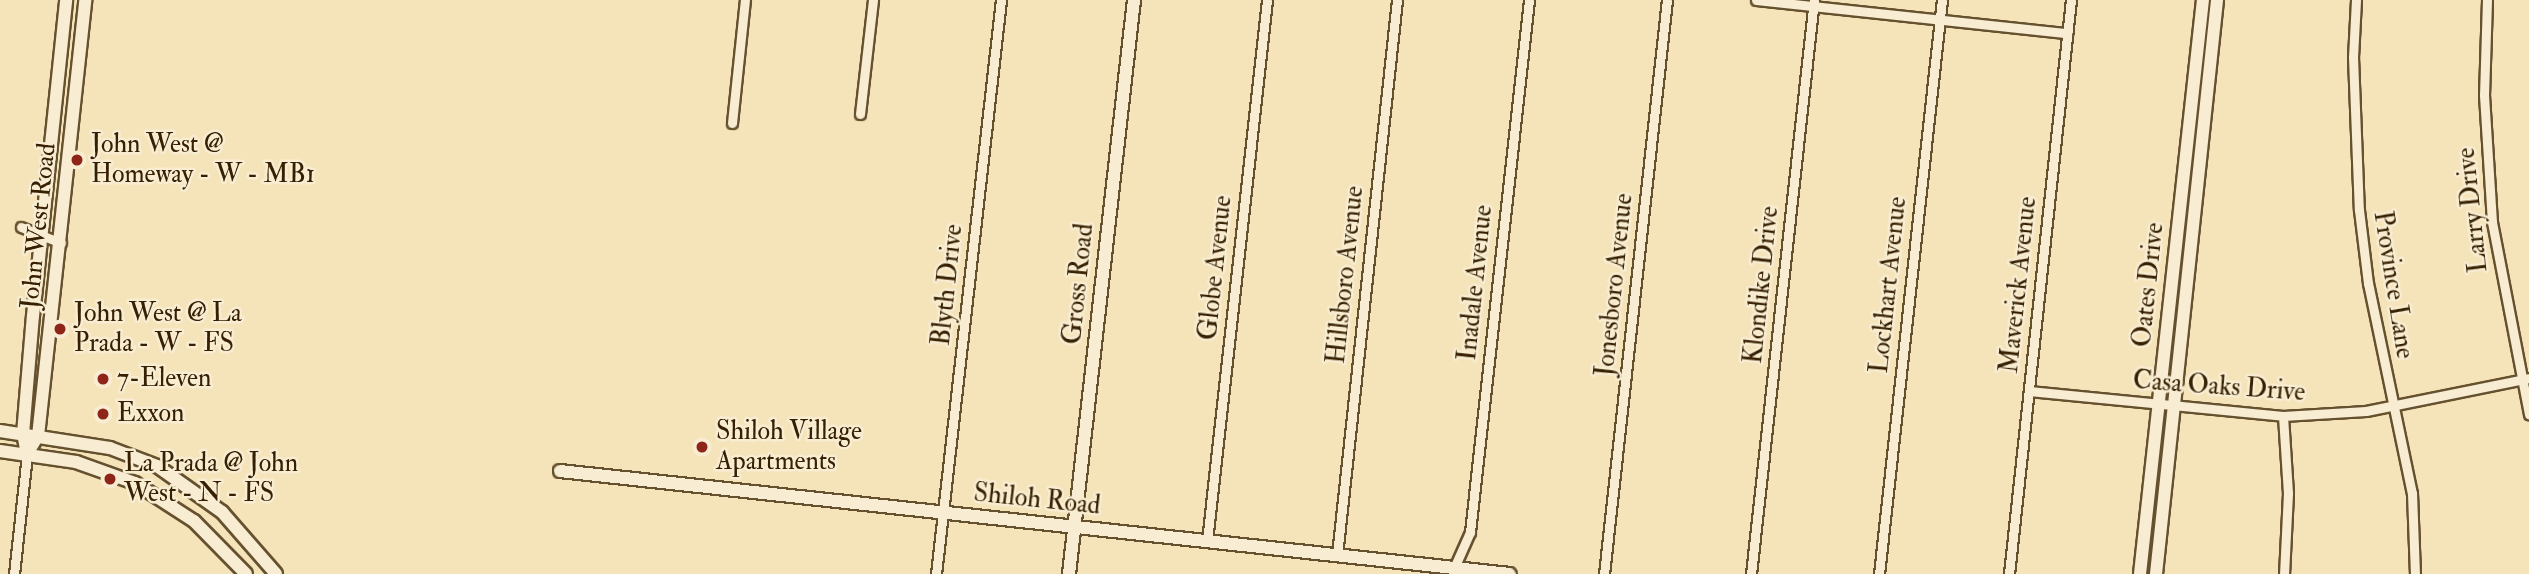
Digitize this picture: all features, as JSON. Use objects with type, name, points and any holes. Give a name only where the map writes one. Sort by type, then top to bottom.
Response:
[{"type":"main road","name":"John West Road","points":[[27,454],[23,434],[66,0]]},
{"type":"main road","name":"John West Road","points":[[27,454],[38,436],[61,243],[85,0]]},
{"type":"main road","name":"Gross Road","points":[[1069,574],[1134,0]]},
{"type":"main road","name":"Oates Drive","points":[[2140,574],[2203,0]]},
{"type":"main road","name":"Oates Drive","points":[[2156,574],[2217,0]]},
{"type":"main road","points":[[53,119],[73,122]]},
{"type":"main road","points":[[0,431],[110,448],[157,466],[222,512],[276,574]]},
{"type":"main road","points":[[0,451],[106,470],[162,497],[220,544],[246,574]]},
{"type":"main road","name":"Shiloh Road","points":[[560,471],[1336,555],[1399,568],[1454,568],[1509,574]]},
{"type":"street","points":[[732,122],[745,0]]},
{"type":"street","points":[[860,114],[873,0]]},
{"type":"street","name":"Blyth Drive","points":[[936,574],[1001,0]]},
{"type":"street","name":"Globe Avenue","points":[[1207,541],[1267,0]]},
{"type":"street","name":"Hillsboro Avenue","points":[[1336,555],[1397,0]]},
{"type":"street","name":"Inadale Avenue","points":[[1454,568],[1470,532],[1529,0]]},
{"type":"street","name":"Jonesboro Avenue","points":[[1604,574],[1667,0]]},
{"type":"street","points":[[1756,0],[1814,3],[1939,20],[2067,33]]},
{"type":"street","name":"Lockhart Avenue","points":[[1879,574],[1942,0]]},
{"type":"street","name":"Maverick Avenue","points":[[2009,574],[2071,0]]},
{"type":"street","name":"Province Lane","points":[[2356,0],[2353,82],[2359,210],[2368,283],[2416,521],[2415,574]]},
{"type":"street","name":"Larry Drive","points":[[2487,0],[2487,165],[2500,275],[2526,378],[2529,414]]},
{"type":"street","name":"Klondike Drive","points":[[1751,574],[1814,3]]},
{"type":"street","points":[[21,227],[61,243]]},
{"type":"street","name":"Casa Oaks Drive","points":[[2029,391],[2173,408],[2283,416],[2394,406],[2526,378]]},
{"type":"street","points":[[2283,416],[2288,492],[2284,574]]},
{"type":"street","name":"John West Road","points":[[14,574],[27,454]]},
{"type":"place","name":"John West @ Homeway - W - MB1","points":[[77,160]]},
{"type":"place","name":"John West @ La Prada - W - FS","points":[[60,329]]},
{"type":"place","name":"7-Eleven","points":[[103,379]]},
{"type":"place","name":"Exxon","points":[[103,414]]},
{"type":"place","name":"Shiloh Village Apartments","points":[[702,447]]},
{"type":"place","name":"La Prada @ John West - N - FS","points":[[110,479]]}]
